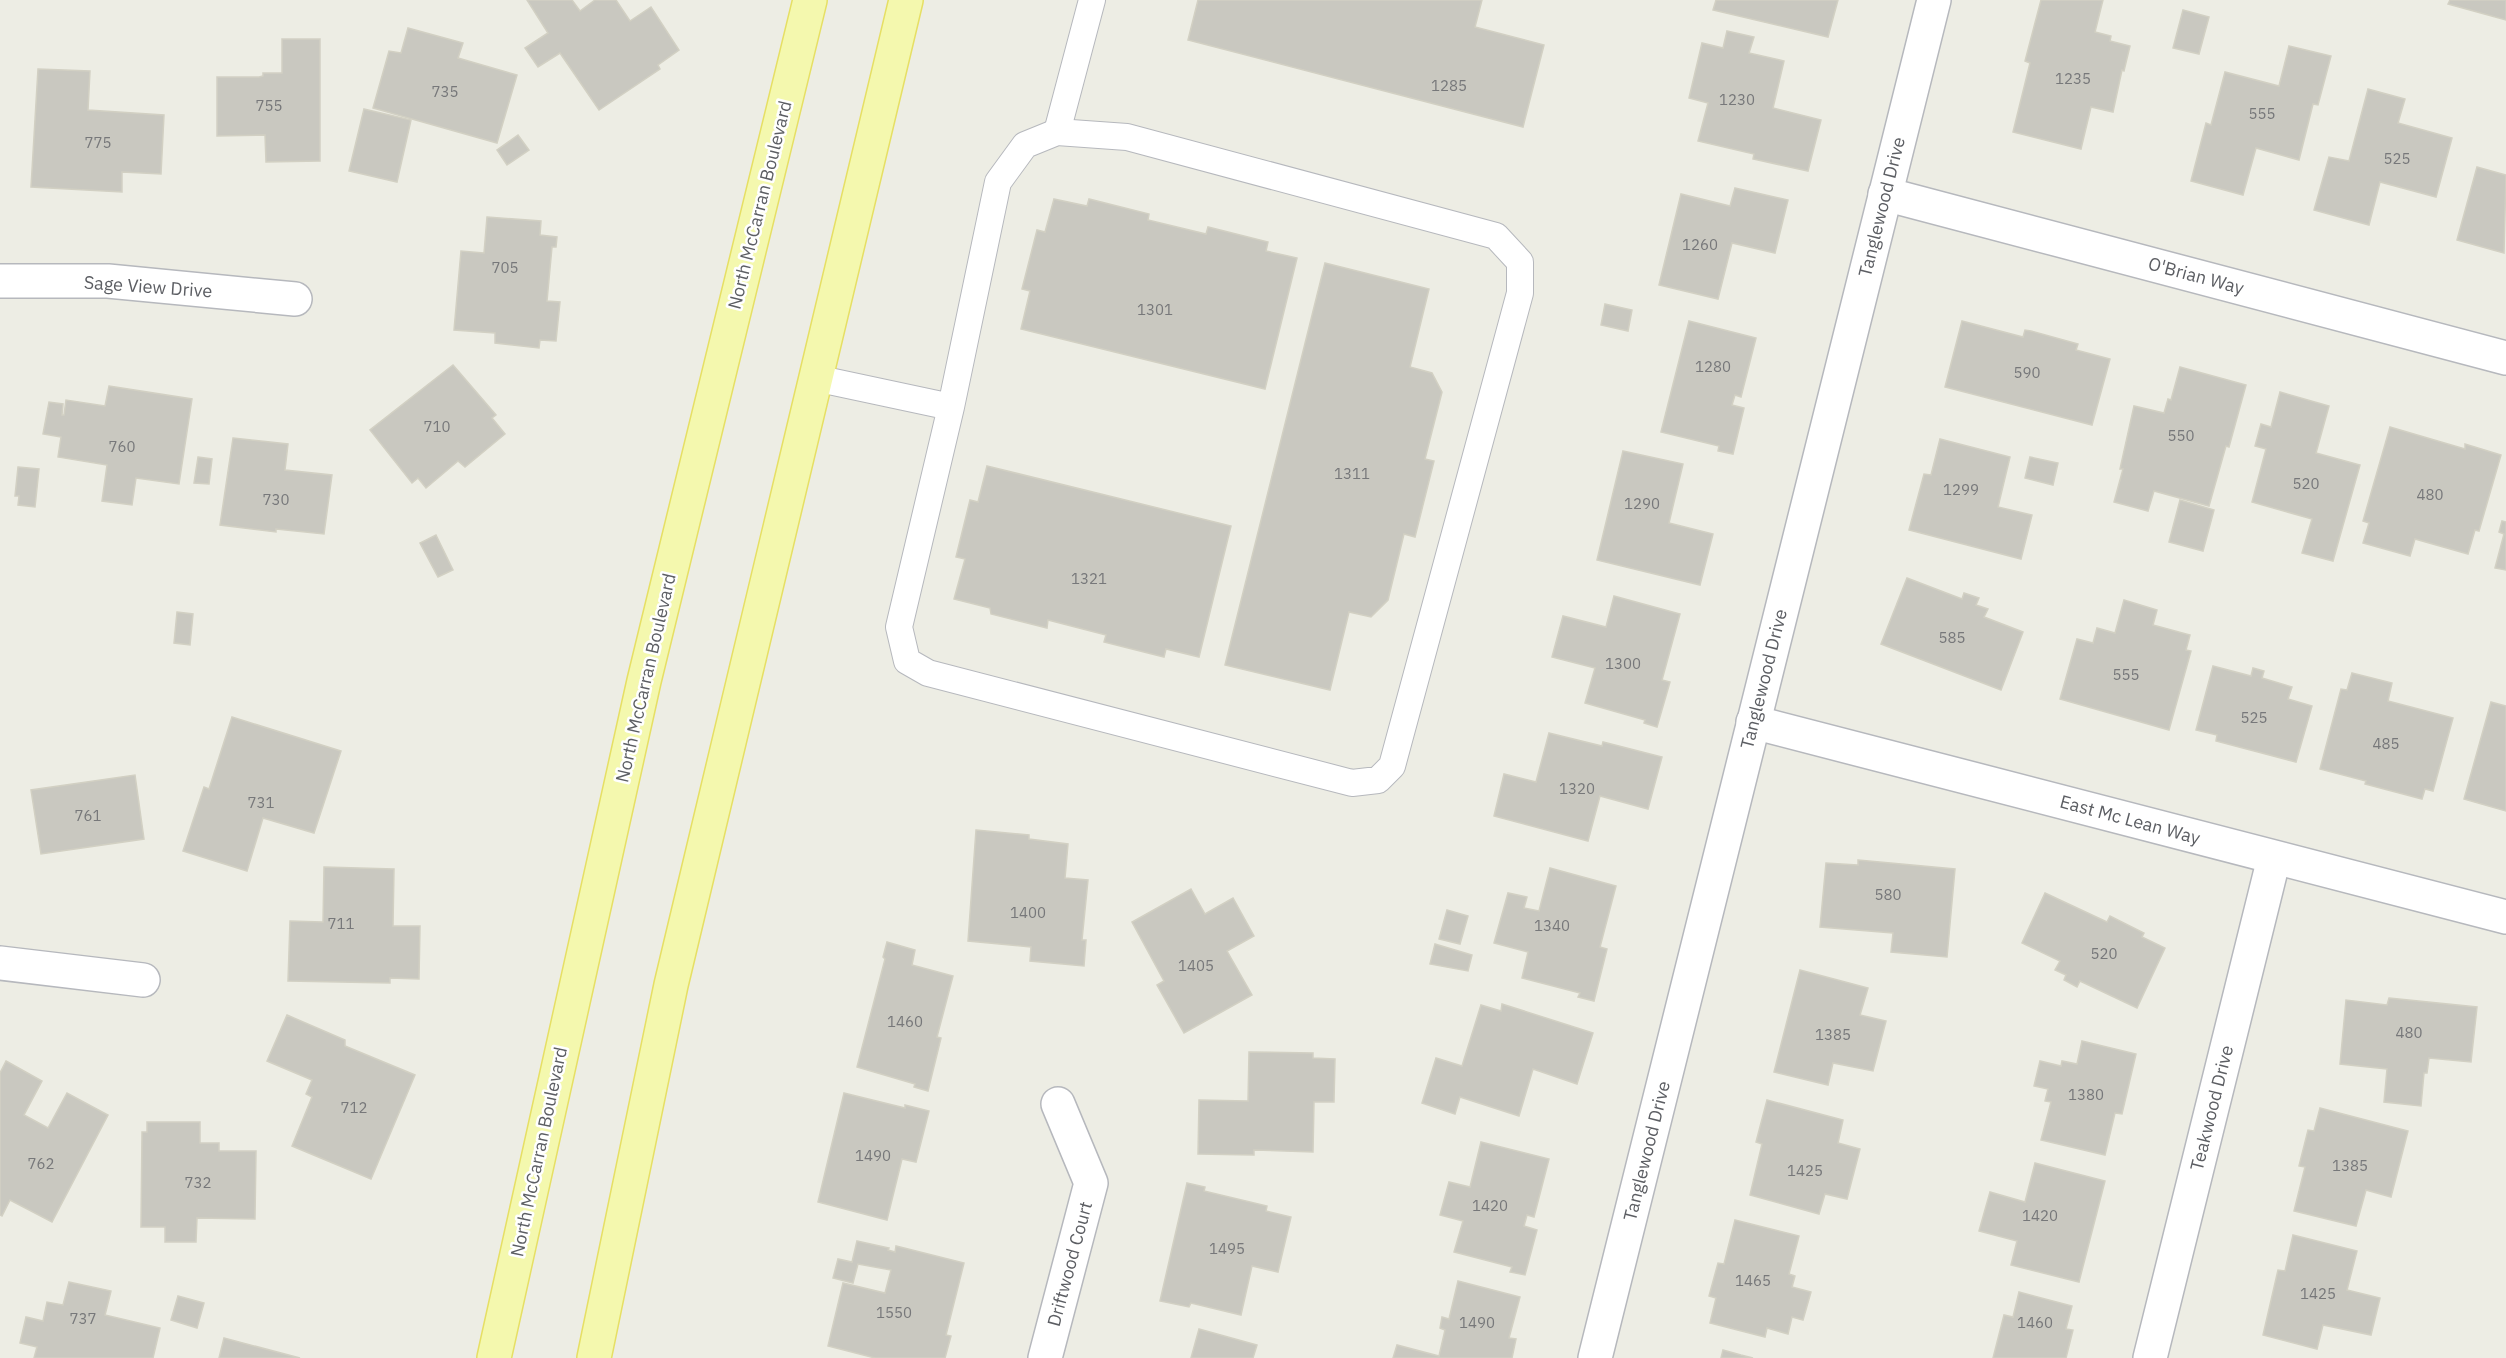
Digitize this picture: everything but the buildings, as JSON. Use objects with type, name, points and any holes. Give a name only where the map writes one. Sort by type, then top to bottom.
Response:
[{"type":"main road","name":"North McCarran Boulevard","points":[[494,1358],[644,681],[810,0]]},
{"type":"main road","points":[[594,1358],[671,986],[906,0]]},
{"type":"street","name":"Tanglewood Drive","points":[[1595,1358],[1934,0]]},
{"type":"street","name":"O'Brian Way","points":[[1885,194],[2506,358]]},
{"type":"street","name":"Sage View Drive","points":[[0,281],[108,281],[295,299]]},
{"type":"street","name":"East Mc Lean Way","points":[[1754,722],[2506,917]]},
{"type":"street","name":"Teakwood Drive","points":[[2150,1358],[2274,858]]},
{"type":"street","points":[[0,963],[143,980]]},
{"type":"street","name":"Driftwood Court","points":[[1045,1358],[1091,1183],[1058,1104]]},
{"type":"lane","points":[[1057,132],[1092,0]]},
{"type":"lane","points":[[1057,132],[1127,137],[1496,236],[1520,262],[1520,293],[1392,766],[1378,780],[1352,783],[928,673],[907,661],[899,627],[951,407],[998,182],[1025,144],[1057,132]]},
{"type":"lane","points":[[815,378],[951,407]]}]
